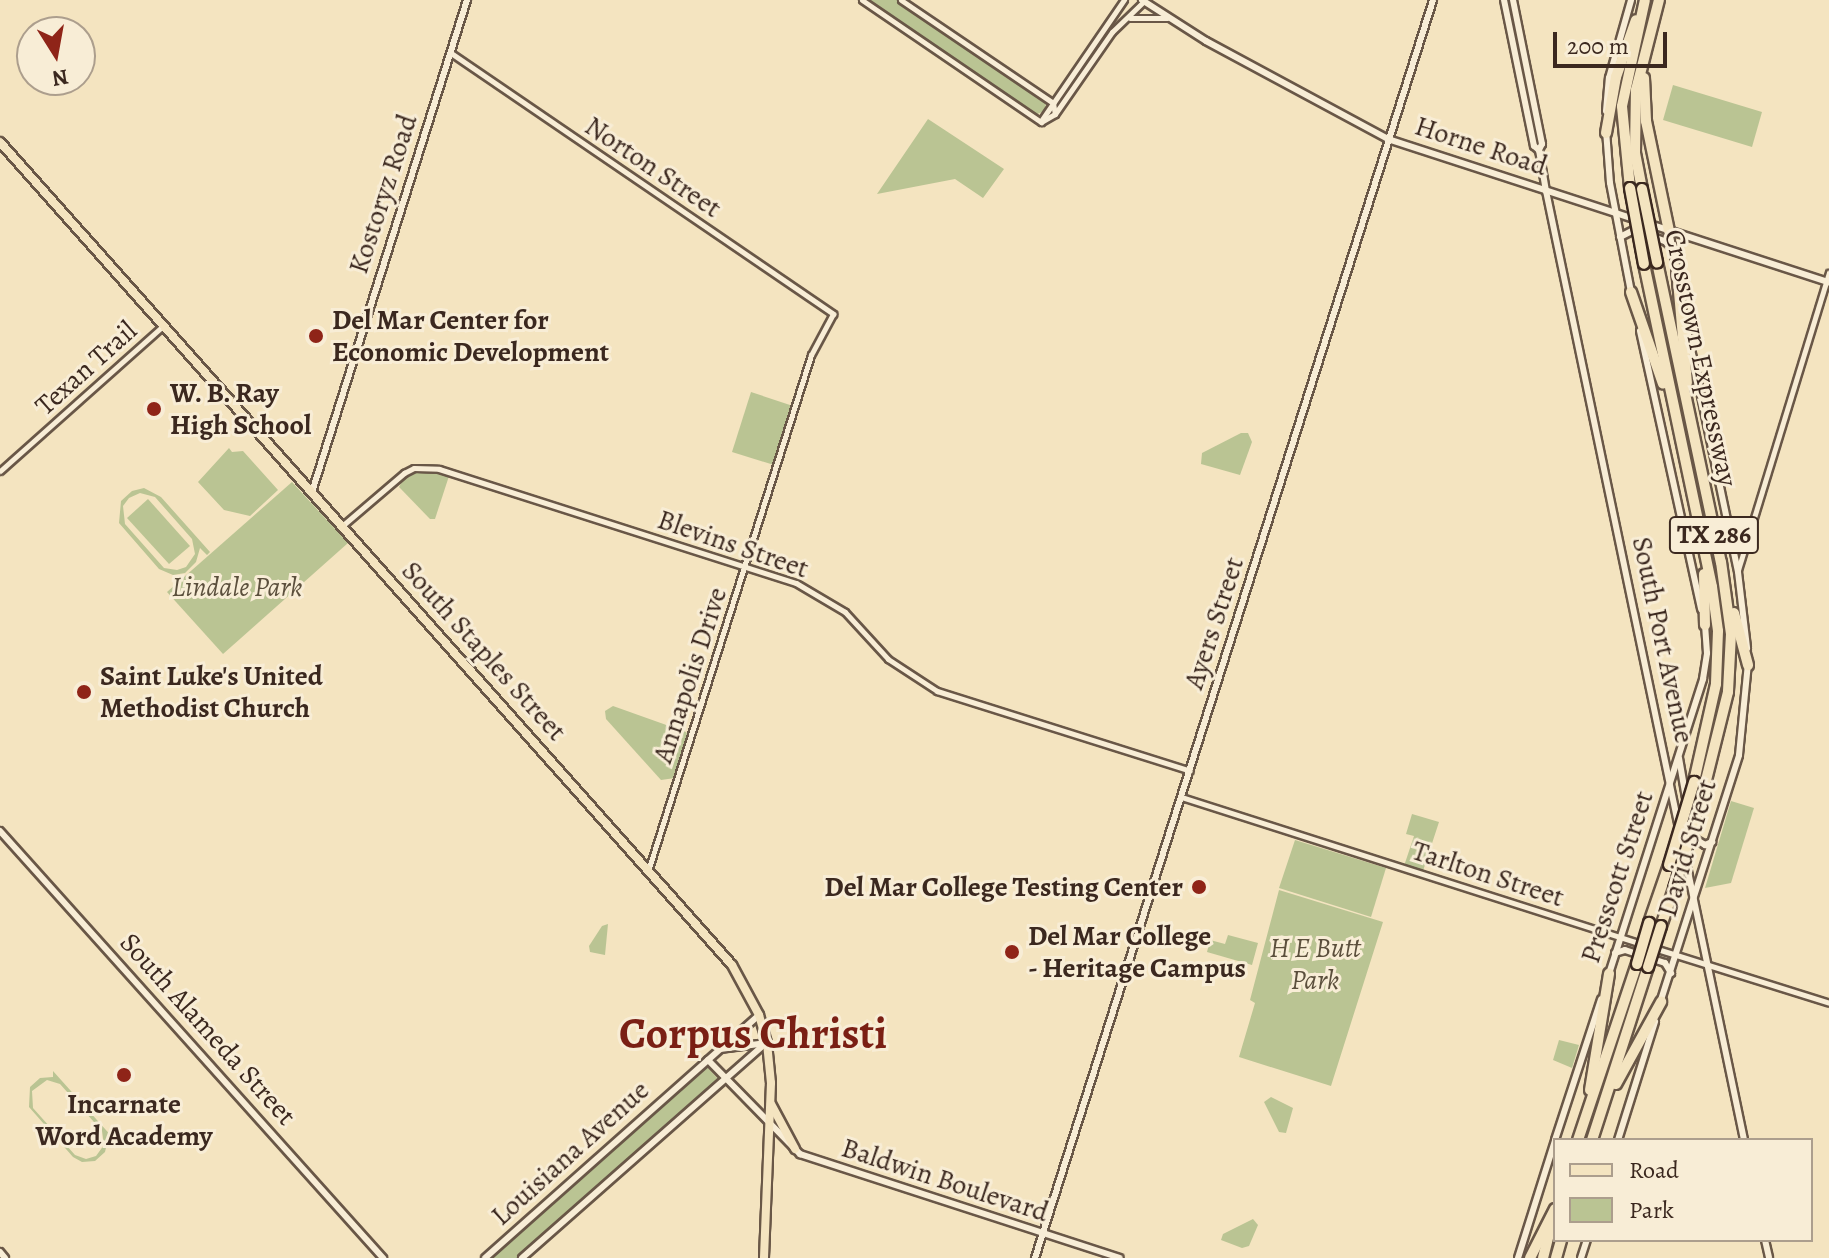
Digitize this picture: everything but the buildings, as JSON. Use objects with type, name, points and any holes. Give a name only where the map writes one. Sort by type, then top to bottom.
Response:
[{"type":"highway","points":[[1606,133],[1627,37],[1645,0]]},
{"type":"highway","name":"Crosstown Expressway","points":[[1593,1138],[1643,966],[1649,923],[1694,782],[1716,684],[1718,631],[1630,188],[1622,106],[1645,0]]},
{"type":"highway","name":"Crosstown Expressway","points":[[1580,1136],[1674,889],[1720,727],[1731,663],[1728,604],[1721,562],[1642,189],[1634,123],[1636,90],[1659,0]]},
{"type":"highway","points":[[1647,44],[1644,109],[1669,231]]},
{"type":"highway","points":[[1677,269],[1693,437]]},
{"type":"highway","points":[[1631,292],[1682,447]]},
{"type":"highway","points":[[1701,536],[1705,625]]},
{"type":"highway","points":[[1721,562],[1748,665]]},
{"type":"highway","points":[[1580,1136],[1609,974]]},
{"type":"highway","points":[[1599,1118],[1661,1002]]},
{"type":"highway","points":[[1530,1258],[1553,1214]]},
{"type":"highway","points":[[1543,1258],[1553,1218]]},
{"type":"main road","name":"Kostoryz Road","points":[[312,492],[467,0]]},
{"type":"main road","name":"Ayers Street","points":[[1035,1258],[1433,0]]},
{"type":"main road","name":"South Port Avenue","points":[[1504,0],[1534,143],[1539,150],[1744,1138]]},
{"type":"main road","name":"South Port Avenue","points":[[1513,0],[1542,144],[1539,150]]},
{"type":"main road","name":"Crosstown Expressway","points":[[1631,0],[1609,78],[1606,133],[1615,213],[1705,625]]},
{"type":"main road","name":"Horne Road","points":[[1143,1],[1167,18],[1388,139],[1828,282]]},
{"type":"main road","name":"South Staples Street","points":[[0,142],[649,868],[732,965],[759,1015],[767,1043],[770,1102],[764,1258]]},
{"type":"main road","points":[[1620,237],[1634,230],[1665,241],[1672,247]]},
{"type":"main road","name":"David Street","points":[[1619,1138],[1739,755],[1748,665],[1738,572],[1700,402],[1669,231]]},
{"type":"main road","name":"Presscott Street","points":[[1556,1138],[1707,665],[1705,625]]},
{"type":"main road","points":[[1663,747],[1680,751],[1695,839],[1705,845],[1712,842]]},
{"type":"main road","name":"South Alameda Street","points":[[0,831],[383,1258]]},
{"type":"main road","points":[[1615,954],[1625,950],[1665,963],[1671,973]]},
{"type":"main road","name":"Louisiana Avenue","points":[[485,1258],[759,1015]]},
{"type":"main road","points":[[720,1049],[767,1043]]},
{"type":"main road","name":"Louisiana Avenue","points":[[522,1258],[767,1043]]},
{"type":"main road","name":"Baldwin Boulevard","points":[[708,1060],[795,1149],[827,1165],[1120,1258]]},
{"type":"main road","points":[[770,1102],[795,1149]]},
{"type":"main road","name":"Presscott Street","points":[[1518,1258],[1553,1146]]},
{"type":"main road","points":[[0,1252],[5,1258]]},
{"type":"street","points":[[862,0],[1041,122]]},
{"type":"street","points":[[901,0],[1053,103],[1055,114]]},
{"type":"street","points":[[1041,122],[1124,0]]},
{"type":"street","points":[[1041,122],[1055,114],[1112,32],[1143,1]]},
{"type":"street","points":[[1129,18],[1167,18]]},
{"type":"street","name":"Norton Street","points":[[451,53],[833,314]]},
{"type":"street","points":[[1738,572],[1829,273]]},
{"type":"street","name":"Annapolis Drive","points":[[649,868],[811,355],[833,314]]},
{"type":"street","name":"Texan Trail","points":[[0,471],[163,326]]},
{"type":"street","name":"Blevins Street","points":[[342,526],[404,473],[426,467],[796,583],[845,612],[888,659],[937,691],[1190,771]]},
{"type":"street","points":[[1731,541],[1746,542]]},
{"type":"street","name":"Tarlton Street","points":[[1181,797],[1829,1003]]},
{"type":"green space","points":[[867,0],[897,0],[1046,101],[1045,111],[1035,115]]},
{"type":"green space","points":[[1673,85],[1762,112],[1752,147],[1663,120]]},
{"type":"green space","points":[[928,119],[1004,169],[983,198],[955,179],[877,194]]},
{"type":"green space","points":[[751,392],[793,406],[774,465],[732,452]]},
{"type":"green space","points":[[1241,433],[1248,433],[1252,442],[1240,475],[1201,464],[1202,453]]},
{"type":"green space","points":[[229,448],[232,452],[243,451],[278,490],[250,516],[224,510],[198,482]]},
{"type":"green space","points":[[420,470],[449,476],[435,519],[430,519],[399,487],[405,476]]},
{"type":"green space","name":"Lindale Park","points":[[292,482],[348,543],[223,654],[167,592]]},
{"type":"green space","points":[[144,488],[161,497],[210,552],[207,555],[200,548],[196,562],[185,573],[173,575],[159,569],[119,523],[121,501],[132,491]],"holes":[[[140,493],[155,497],[192,539],[195,554],[186,567],[177,570],[164,568],[125,524],[123,506],[129,498]]]},
{"type":"green space","points":[[148,499],[190,546],[169,564],[127,518]]},
{"type":"green space","points":[[613,706],[686,732],[688,736],[675,778],[661,780],[606,719],[605,711]]},
{"type":"green space","points":[[1731,801],[1754,808],[1731,883],[1705,888]]},
{"type":"green space","points":[[1412,814],[1439,822],[1423,871],[1404,866],[1414,836],[1406,834]]},
{"type":"green space","points":[[1295,840],[1386,868],[1371,917],[1279,888]]},
{"type":"green space","name":"H E Butt Park","points":[[1279,890],[1383,922],[1331,1086],[1239,1057],[1255,1003],[1250,1000]]},
{"type":"green space","points":[[608,924],[605,955],[590,952],[589,946],[602,926]]},
{"type":"green space","points":[[1228,935],[1258,943],[1252,965],[1207,952],[1210,940],[1225,944]]},
{"type":"green space","points":[[1559,1040],[1579,1045],[1572,1068],[1553,1060]]},
{"type":"green space","points":[[707,1067],[718,1079],[518,1258],[492,1258]]},
{"type":"green space","points":[[53,1071],[114,1139],[108,1139],[105,1152],[95,1161],[82,1162],[73,1157],[29,1107],[30,1087],[40,1078],[53,1077]],"holes":[[[47,1080],[60,1084],[102,1131],[104,1145],[96,1156],[86,1159],[75,1155],[33,1108],[32,1091]]]},
{"type":"green space","points":[[1271,1097],[1293,1108],[1286,1133],[1279,1132],[1264,1102]]},
{"type":"green space","points":[[1253,1219],[1258,1225],[1249,1246],[1242,1248],[1221,1240],[1223,1234]]},
{"type":"place","name":"Del Mar Center for Economic Development","points":[[316,336]]},
{"type":"place","name":"W. B. Ray High School","points":[[154,409]]},
{"type":"place","name":"Saint Luke's United Methodist Church","points":[[84,692]]},
{"type":"place","name":"Del Mar College Testing Center","points":[[1199,887]]},
{"type":"place","name":"Del Mar College - Heritage Campus","points":[[1012,952]]},
{"type":"place","name":"Incarnate Word Academy","points":[[124,1075]]},
{"type":"district","name":"Corpus Christi","points":[[753,1033]]}]
